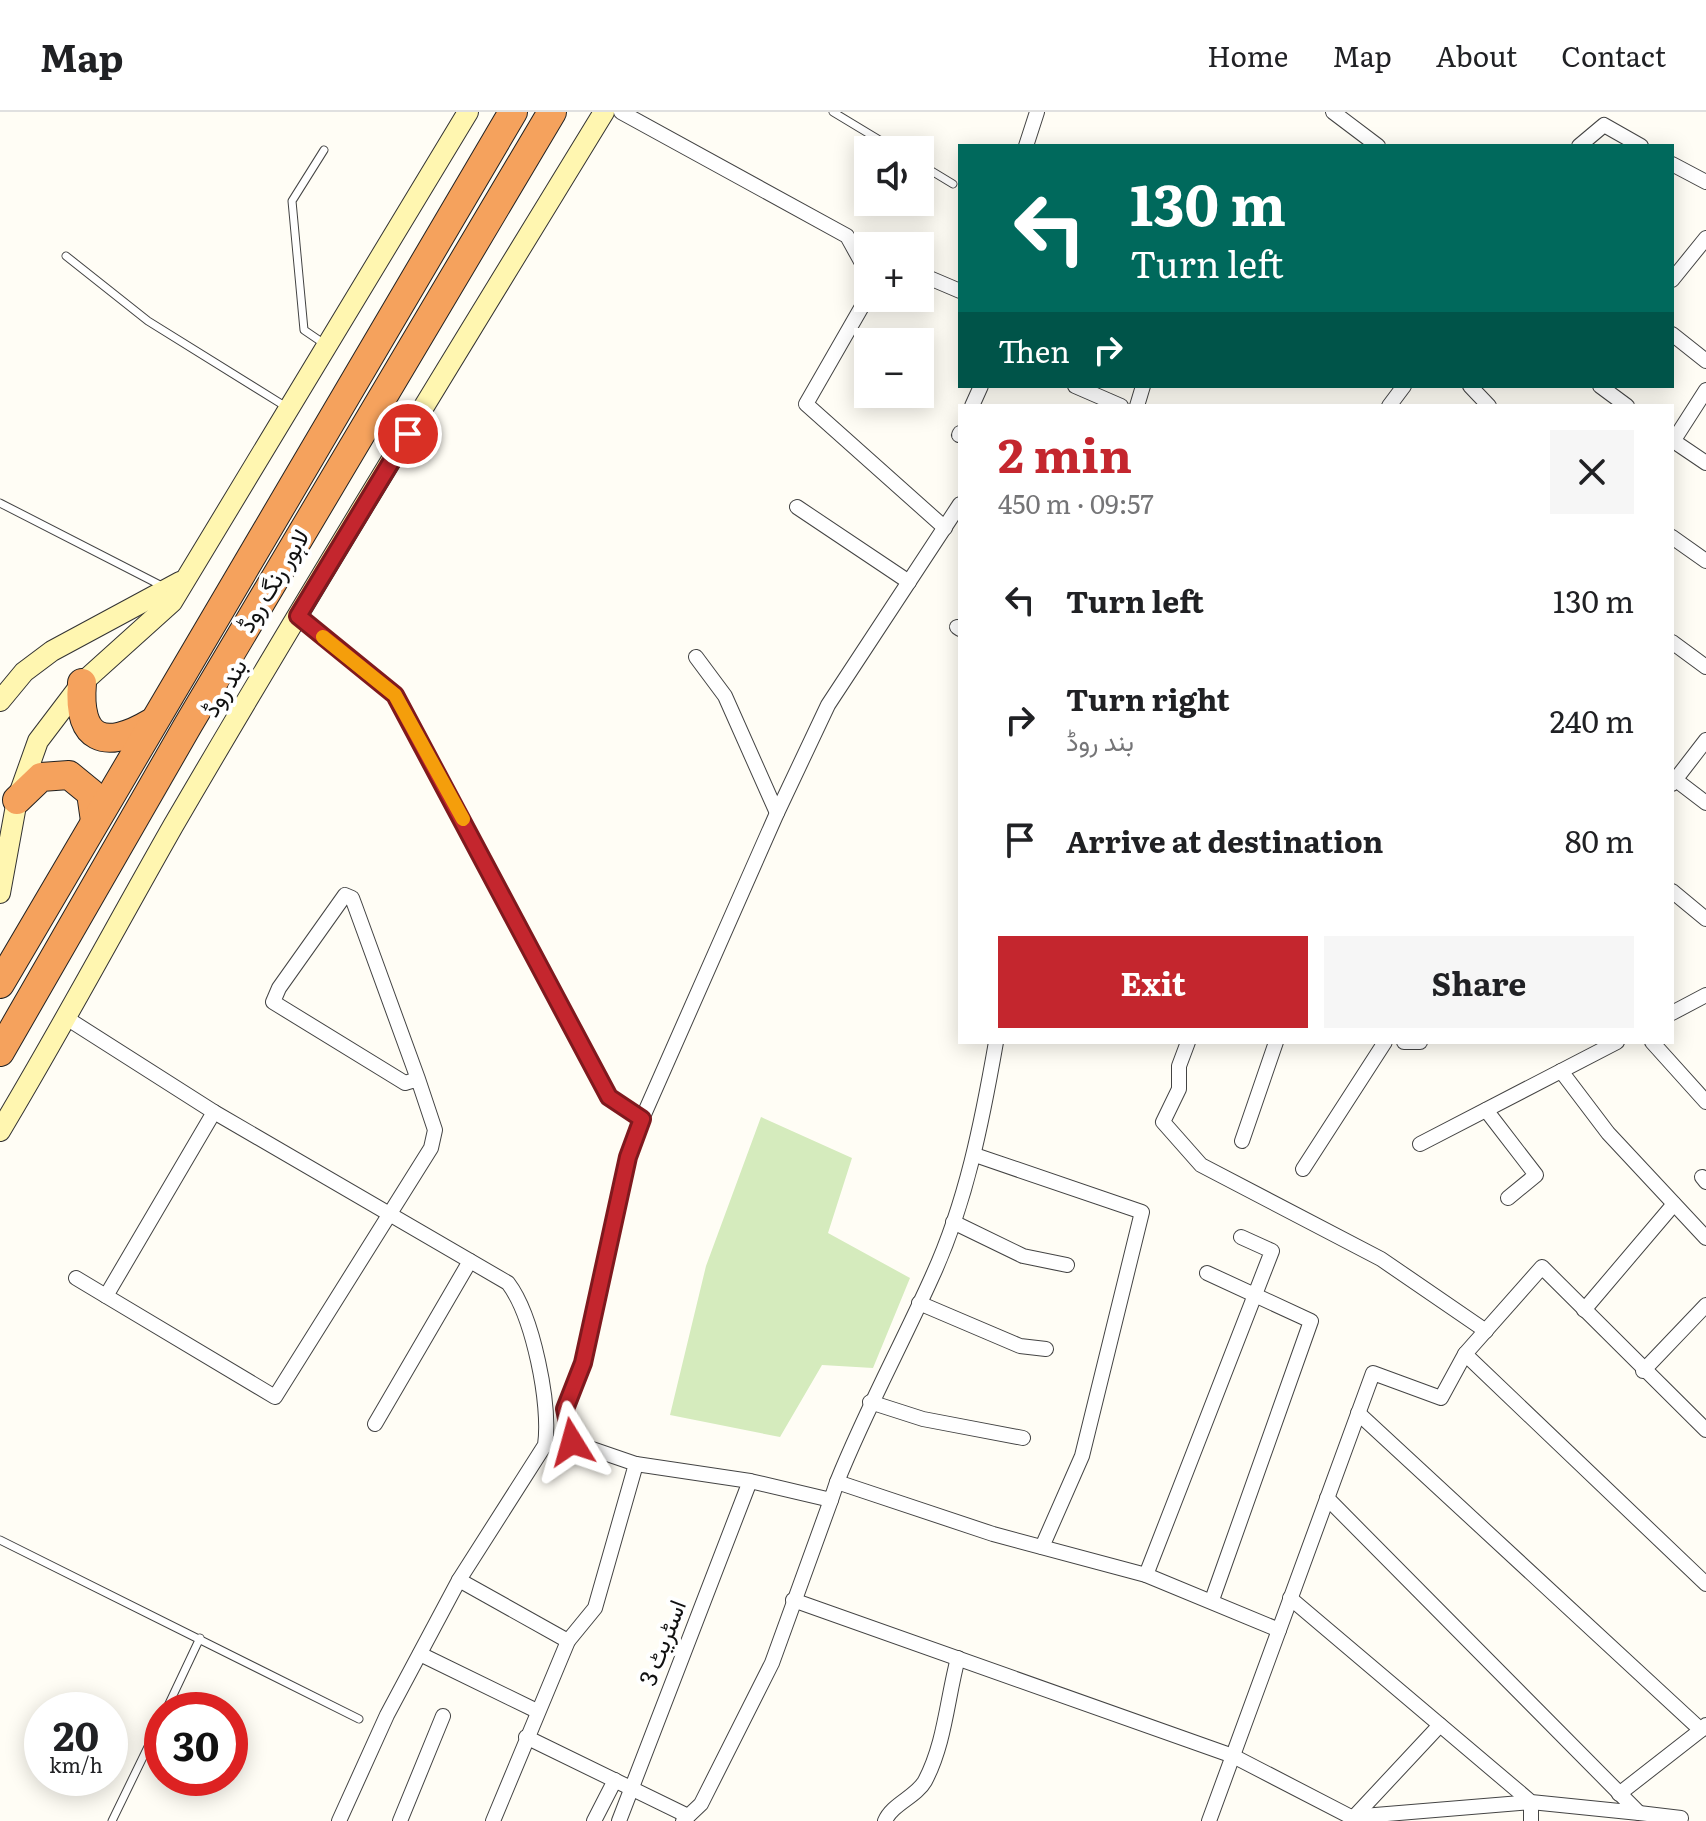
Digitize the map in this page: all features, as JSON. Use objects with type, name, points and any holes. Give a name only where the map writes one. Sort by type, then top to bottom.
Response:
[{"type":"highway","name":"لاہور رنگ روڈ","points":[[0,984],[513,112]]},
{"type":"highway","name":"لاہور رنگ روڈ","points":[[0,1052],[188,725],[552,112]]},
{"type":"highway","points":[[82,683],[81,715],[95,734],[115,740],[126,738],[151,723]]},
{"type":"highway","points":[[17,800],[41,777],[69,775],[91,793],[95,821]]},
{"type":"main road","points":[[0,893],[17,800],[38,741],[82,683],[172,602],[468,112]]},
{"type":"main road","name":"بند روڈ","points":[[0,1131],[68,1019],[172,828],[604,112]]},
{"type":"main road","points":[[0,701],[24,672],[52,651],[98,624],[169,590],[190,575]]},
{"type":"street","points":[[621,112],[847,236],[854,249]]},
{"type":"street","points":[[1027,144],[1037,112]]},
{"type":"street","points":[[1333,112],[1360,140]]},
{"type":"street","points":[[1581,144],[1604,125],[1637,144]]},
{"type":"street","points":[[1674,165],[1706,182]]},
{"type":"street","points":[[1674,278],[1706,238]]},
{"type":"street","points":[[934,280],[958,290]]},
{"type":"street","points":[[859,312],[806,404],[945,528]]},
{"type":"street","points":[[1674,336],[1706,361]]},
{"type":"street","points":[[1080,388],[1116,404]]},
{"type":"street","points":[[1472,388],[1487,404]]},
{"type":"street","points":[[1603,388],[1624,404]]},
{"type":"street","points":[[1674,438],[1706,390]]},
{"type":"street","points":[[1674,442],[1706,463]]},
{"type":"street","points":[[797,507],[909,582]]},
{"type":"street","points":[[831,1500],[750,1481],[636,1464],[572,1442],[565,1409],[583,1363],[628,1157],[642,1119],[828,705],[958,507]]},
{"type":"street","points":[[1674,538],[1706,561]]},
{"type":"street","points":[[298,616],[395,695],[609,1097],[642,1119]]},
{"type":"street","points":[[1674,643],[1706,667]]},
{"type":"street","points":[[696,657],[725,696],[777,813]]},
{"type":"street","points":[[1674,779],[1706,740]]},
{"type":"street","points":[[1674,781],[1706,803]]},
{"type":"street","points":[[1674,893],[1706,919]]},
{"type":"street","points":[[76,1278],[275,1397],[434,1138],[418,1079],[355,906],[352,898],[345,895],[279,988],[273,1002],[405,1083],[418,1079]]},
{"type":"street","points":[[1679,1010],[1706,995]]},
{"type":"street","points":[[68,1019],[214,1112],[508,1283],[520,1299],[529,1321],[548,1426],[545,1445],[459,1580],[387,1715],[339,1821]]},
{"type":"street","points":[[526,1737],[685,1818],[701,1804],[772,1663],[837,1482],[870,1402],[919,1303],[953,1222],[975,1155],[996,1044]]},
{"type":"street","points":[[1187,1044],[1179,1066],[1179,1089],[1163,1122],[1201,1165],[1381,1259],[1486,1331]]},
{"type":"street","points":[[1242,1141],[1275,1044]]},
{"type":"street","points":[[1303,1169],[1384,1044]]},
{"type":"street","points":[[1420,1144],[1613,1044]]},
{"type":"street","points":[[1654,1044],[1706,1102]]},
{"type":"street","points":[[1561,1071],[1608,1133],[1706,1238]]},
{"type":"street","points":[[1486,1110],[1536,1175],[1508,1198]]},
{"type":"street","points":[[106,1296],[214,1112]]},
{"type":"street","points":[[975,1155],[1142,1212],[1082,1456],[1042,1547]]},
{"type":"street","points":[[1584,1310],[1674,1204]]},
{"type":"street","points":[[953,1222],[1023,1256],[1067,1265]]},
{"type":"street","points":[[1146,1575],[1272,1251],[1241,1237]]},
{"type":"street","points":[[375,1424],[470,1261]]},
{"type":"street","points":[[1209,1821],[1373,1373],[1441,1398],[1465,1354],[1542,1267],[1643,1371],[1706,1430]]},
{"type":"street","points":[[1207,1273],[1311,1321],[1212,1600]]},
{"type":"street","points":[[919,1303],[1020,1346],[1046,1349]]},
{"type":"street","points":[[1643,1371],[1706,1305]]},
{"type":"street","points":[[1465,1354],[1706,1584]]},
{"type":"street","points":[[870,1402],[923,1419],[1023,1438]]},
{"type":"street","points":[[1358,1413],[1703,1728],[1619,1794]]},
{"type":"street","points":[[493,1821],[568,1641],[595,1608],[636,1464]]},
{"type":"street","name":"اسٹریٹ 3","points":[[619,1821],[750,1481]]},
{"type":"street","points":[[837,1482],[1042,1547],[1146,1575],[1279,1630]]},
{"type":"street","points":[[1327,1498],[1639,1813]]},
{"type":"street","points":[[459,1580],[568,1641]]},
{"type":"street","points":[[1290,1598],[1531,1802],[1531,1821]]},
{"type":"street","points":[[793,1600],[1233,1756],[1355,1819],[1531,1802],[1590,1815],[1639,1813],[1681,1818],[1680,1821]]},
{"type":"street","points":[[420,1654],[537,1711]]},
{"type":"street","points":[[885,1821],[923,1784],[942,1740],[944,1711],[958,1658]]},
{"type":"street","points":[[400,1821],[443,1716]]},
{"type":"street","points":[[1355,1819],[1440,1725]]},
{"type":"street","points":[[594,1821],[615,1780]]},
{"type":"lane","points":[[833,112],[873,136]]},
{"type":"lane","points":[[324,150],[292,201],[304,330],[328,346]]},
{"type":"lane","points":[[934,172],[953,184]]},
{"type":"lane","points":[[66,256],[148,321],[290,409]]},
{"type":"lane","points":[[0,503],[169,590]]},
{"type":"lane","points":[[0,1540],[359,1719]]},
{"type":"lane","points":[[174,1692],[200,1638]]},
{"type":"lane","points":[[112,1821],[144,1755]]},
{"type":"green space","points":[[761,1117],[852,1158],[828,1233],[910,1278],[873,1368],[822,1365],[780,1437],[670,1415],[706,1266]]},
{"type":"slow traffic","points":[[323,637],[395,695],[463,819]]},
{"type":"route","points":[[408,434],[298,616],[395,695],[609,1097],[642,1119],[628,1157],[583,1363],[565,1409],[572,1442]]}]
